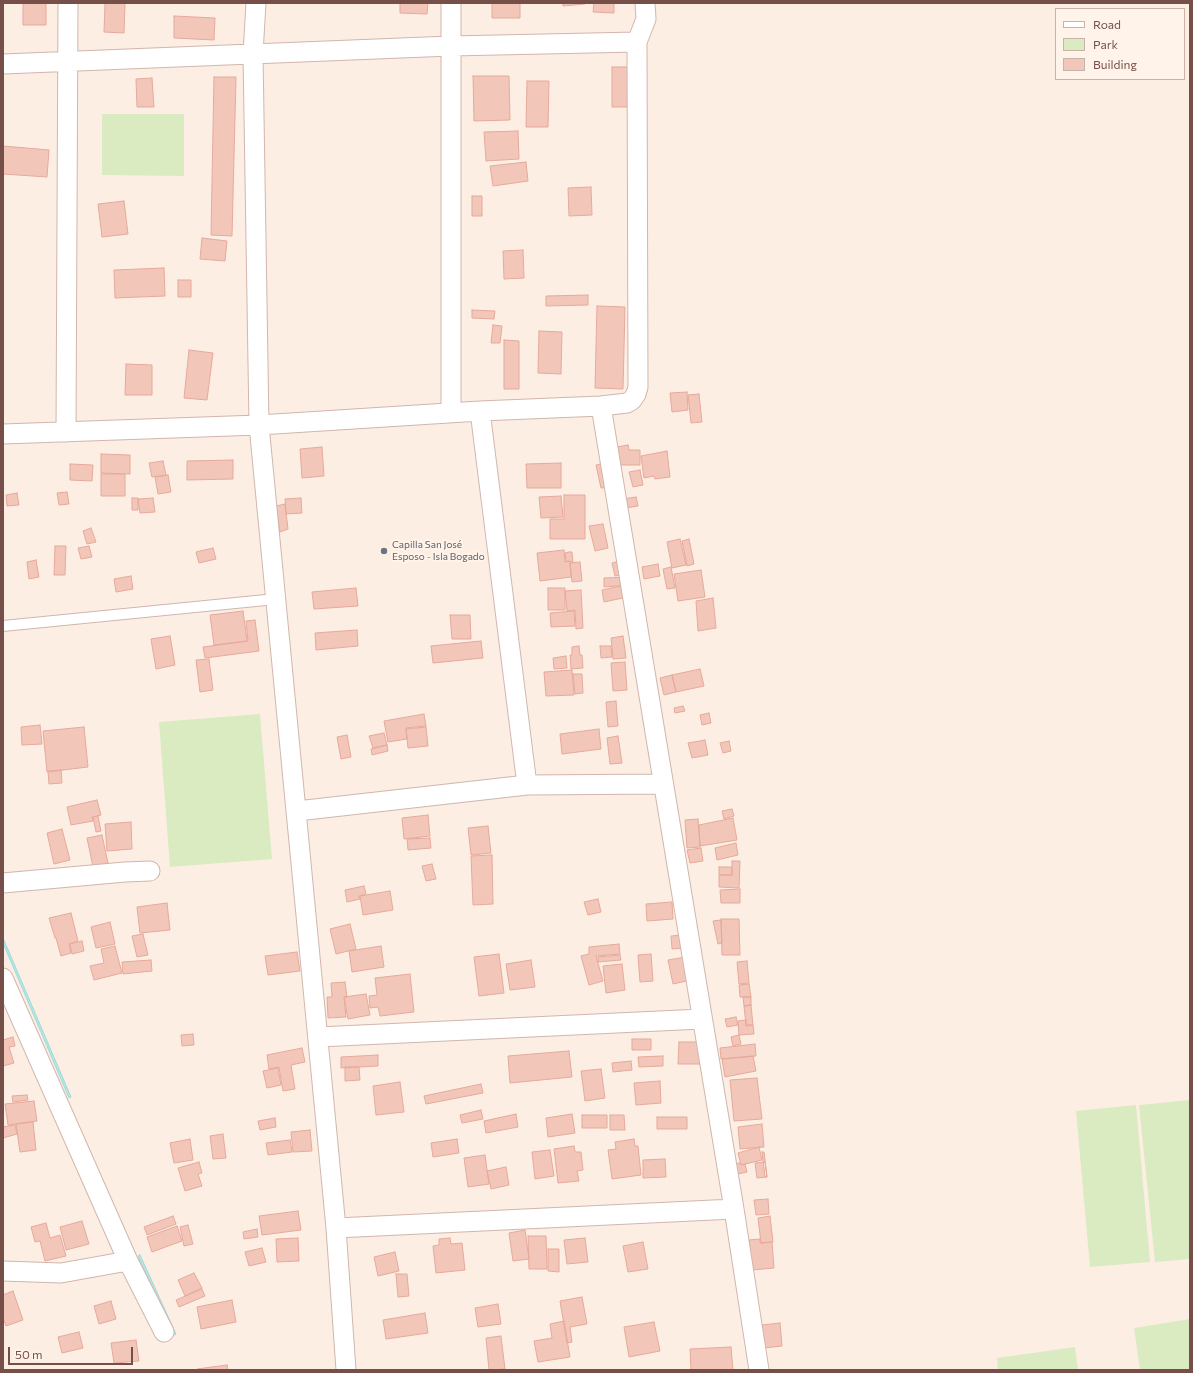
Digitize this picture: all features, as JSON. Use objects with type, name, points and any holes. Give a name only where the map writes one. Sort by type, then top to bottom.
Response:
[{"type":"street","points":[[66,432],[66,62],[68,3]]},
{"type":"street","points":[[256,3],[252,54],[259,425],[336,1228],[346,1370]]},
{"type":"street","points":[[451,3],[451,413]]},
{"type":"street","points":[[3,434],[259,425],[480,411],[601,406],[627,403],[634,397],[638,387],[637,42],[646,19],[645,3]]},
{"type":"street","points":[[3,64],[451,46],[637,42]]},
{"type":"street","points":[[601,406],[734,1209],[759,1370]]},
{"type":"street","points":[[480,411],[527,785]]},
{"type":"street","points":[[297,811],[527,785],[663,784]]},
{"type":"street","points":[[3,883],[150,871]]},
{"type":"street","points":[[3,978],[128,1261],[164,1332]]},
{"type":"street","points":[[318,1037],[702,1019]]},
{"type":"street","points":[[336,1228],[734,1209]]},
{"type":"street","points":[[3,1271],[61,1273],[128,1261]]},
{"type":"lane","points":[[3,626],[276,599]]},
{"type":"green space","points":[[102,114],[184,114],[184,176],[102,175]]},
{"type":"green space","points":[[260,714],[272,859],[170,867],[159,722]]},
{"type":"green space","points":[[1190,1100],[1190,1259],[1155,1262],[1139,1105]]},
{"type":"green space","points":[[1136,1105],[1150,1262],[1090,1267],[1076,1111]]},
{"type":"green space","points":[[1190,1319],[1190,1370],[1140,1370],[1134,1328]]},
{"type":"green space","points":[[1075,1347],[1078,1370],[998,1370],[997,1358]]},
{"type":"water","points":[[3,938],[71,1097],[69,1098],[3,943]]},
{"type":"water","points":[[140,1255],[176,1334],[174,1335],[138,1256]]},
{"type":"building","points":[[23,3],[46,3],[46,25],[23,25]]},
{"type":"building","points":[[105,3],[125,3],[124,33],[104,32]]},
{"type":"building","points":[[400,3],[428,3],[427,14],[400,13]]},
{"type":"building","points":[[492,3],[520,3],[520,18],[492,18]]},
{"type":"building","points":[[563,3],[585,3],[585,4],[563,6]]},
{"type":"building","points":[[594,3],[614,3],[614,13],[593,12]]},
{"type":"building","points":[[174,16],[215,18],[214,40],[174,38]]},
{"type":"building","points":[[612,67],[628,67],[628,107],[612,107]]},
{"type":"building","points":[[473,76],[509,76],[510,120],[474,121]]},
{"type":"building","points":[[214,77],[236,77],[232,236],[211,235]]},
{"type":"building","points":[[152,78],[154,107],[137,107],[136,79]]},
{"type":"building","points":[[527,81],[549,81],[548,127],[526,127]]},
{"type":"building","points":[[518,131],[519,159],[486,161],[484,132]]},
{"type":"building","points":[[3,146],[49,150],[47,177],[3,174]]},
{"type":"building","points":[[526,162],[528,181],[493,186],[490,166]]},
{"type":"building","points":[[591,187],[592,215],[569,216],[568,188]]},
{"type":"building","points":[[472,196],[482,196],[482,216],[472,216]]},
{"type":"building","points":[[124,201],[128,234],[102,237],[98,204]]},
{"type":"building","points":[[202,238],[227,241],[225,261],[200,259]]},
{"type":"building","points":[[523,250],[524,278],[504,279],[503,251]]},
{"type":"building","points":[[164,268],[165,296],[115,298],[114,270]]},
{"type":"building","points":[[178,280],[191,280],[191,297],[178,297]]},
{"type":"building","points":[[588,295],[588,305],[546,306],[546,296]]},
{"type":"building","points":[[597,306],[625,307],[623,389],[595,388]]},
{"type":"building","points":[[472,310],[495,311],[494,319],[472,318]]},
{"type":"building","points":[[493,325],[502,326],[500,343],[491,343]]},
{"type":"building","points":[[539,331],[562,332],[561,374],[538,373]]},
{"type":"building","points":[[504,340],[519,341],[519,389],[504,389]]},
{"type":"building","points":[[189,350],[213,353],[207,400],[184,398]]},
{"type":"building","points":[[126,364],[152,365],[152,395],[125,395]]},
{"type":"building","points":[[687,392],[688,410],[672,412],[670,393]]},
{"type":"building","points":[[699,394],[702,422],[691,423],[688,395]]},
{"type":"building","points":[[628,445],[629,450],[640,450],[640,465],[619,465],[617,447]]},
{"type":"building","points":[[322,447],[324,476],[302,478],[300,449]]},
{"type":"building","points":[[667,451],[670,477],[655,479],[654,476],[644,478],[641,456]]},
{"type":"building","points":[[101,454],[130,455],[130,474],[101,473]]},
{"type":"building","points":[[233,460],[233,479],[187,480],[187,461]]},
{"type":"building","points":[[163,461],[166,475],[152,477],[149,463]]},
{"type":"building","points":[[561,463],[561,488],[527,488],[526,464]]},
{"type":"building","points":[[605,463],[611,487],[601,488],[596,465]]},
{"type":"building","points":[[70,464],[93,465],[92,481],[70,480]]},
{"type":"building","points":[[640,470],[643,485],[633,487],[629,472]]},
{"type":"building","points":[[101,474],[125,474],[125,496],[101,496]]},
{"type":"building","points":[[168,475],[171,492],[158,494],[155,477]]},
{"type":"building","points":[[67,492],[69,504],[59,505],[57,493]]},
{"type":"building","points":[[17,493],[19,505],[7,506],[6,495]]},
{"type":"building","points":[[564,495],[585,495],[585,539],[550,539],[550,519],[564,519]]},
{"type":"building","points":[[561,496],[563,517],[541,518],[539,497]]},
{"type":"building","points":[[636,497],[638,506],[625,508],[623,499]]},
{"type":"building","points":[[132,498],[138,498],[138,510],[132,510]]},
{"type":"building","points":[[153,498],[155,512],[140,513],[138,499]]},
{"type":"building","points":[[301,498],[302,513],[286,514],[285,499]]},
{"type":"building","points":[[285,504],[288,529],[280,532],[276,506]]},
{"type":"building","points":[[603,524],[608,548],[595,551],[589,526]]},
{"type":"building","points":[[91,528],[96,542],[87,544],[83,531]]},
{"type":"building","points":[[680,539],[686,565],[672,568],[667,542]]},
{"type":"building","points":[[689,539],[694,564],[687,566],[682,541]]},
{"type":"building","points":[[55,546],[66,546],[65,575],[54,575]]},
{"type":"building","points":[[89,546],[92,557],[81,559],[78,548]]},
{"type":"building","points":[[213,548],[216,559],[199,563],[196,552]]},
{"type":"building","points":[[564,550],[565,562],[570,561],[571,577],[540,581],[537,553]]},
{"type":"building","points":[[572,552],[573,562],[566,561],[565,553]]},
{"type":"building","points":[[36,560],[39,577],[29,579],[27,562]]},
{"type":"building","points":[[623,560],[626,574],[615,576],[612,563]]},
{"type":"building","points":[[580,562],[582,581],[572,582],[570,563]]},
{"type":"building","points":[[658,564],[660,576],[644,579],[642,567]]},
{"type":"building","points":[[671,567],[675,588],[667,589],[663,569]]},
{"type":"building","points":[[701,570],[705,597],[678,601],[674,574]]},
{"type":"building","points":[[131,576],[133,589],[116,592],[114,579]]},
{"type":"building","points":[[628,577],[629,585],[604,587],[604,578]]},
{"type":"building","points":[[621,586],[623,598],[604,602],[602,590]]},
{"type":"building","points":[[356,588],[358,606],[314,609],[312,592]]},
{"type":"building","points":[[548,588],[565,588],[565,610],[548,610]]},
{"type":"building","points":[[581,590],[583,628],[576,629],[575,610],[567,611],[565,591]]},
{"type":"building","points":[[713,598],[716,628],[698,631],[696,601]]},
{"type":"building","points":[[243,611],[247,641],[214,645],[210,615]]},
{"type":"building","points":[[574,611],[575,626],[551,627],[550,613]]},
{"type":"building","points":[[450,615],[470,615],[471,639],[452,639]]},
{"type":"building","points":[[255,620],[259,651],[205,658],[203,647],[248,641],[246,621]]},
{"type":"building","points":[[357,630],[358,646],[316,650],[315,633]]},
{"type":"building","points":[[170,636],[175,665],[156,669],[151,639]]},
{"type":"building","points":[[623,636],[626,658],[613,659],[611,638]]},
{"type":"building","points":[[481,641],[483,658],[433,663],[431,646]]},
{"type":"building","points":[[579,646],[580,655],[582,655],[583,668],[571,669],[570,655],[572,655],[572,647]]},
{"type":"building","points":[[600,646],[611,646],[612,657],[601,658]]},
{"type":"building","points":[[566,656],[567,668],[554,669],[553,658]]},
{"type":"building","points":[[209,659],[213,690],[200,692],[196,660]]},
{"type":"building","points":[[625,662],[627,690],[613,691],[611,663]]},
{"type":"building","points":[[700,669],[704,686],[676,692],[672,675]]},
{"type":"building","points":[[572,670],[574,695],[546,696],[544,672]]},
{"type":"building","points":[[573,674],[582,674],[583,693],[575,694]]},
{"type":"building","points":[[672,675],[676,692],[664,695],[660,678]]},
{"type":"building","points":[[616,701],[618,726],[608,727],[606,702]]},
{"type":"building","points":[[683,706],[685,711],[675,713],[674,708]]},
{"type":"building","points":[[709,713],[711,723],[702,725],[700,715]]},
{"type":"building","points":[[424,714],[426,726],[406,728],[407,739],[388,742],[384,721]]},
{"type":"building","points":[[40,725],[42,744],[22,745],[21,727]]},
{"type":"building","points":[[84,727],[88,767],[47,772],[43,731]]},
{"type":"building","points":[[426,727],[428,746],[408,748],[406,729]]},
{"type":"building","points":[[599,729],[601,749],[562,754],[560,734]]},
{"type":"building","points":[[384,733],[387,745],[373,748],[369,736]]},
{"type":"building","points":[[347,735],[351,757],[341,759],[337,737]]},
{"type":"building","points":[[618,736],[622,763],[610,764],[607,738]]},
{"type":"building","points":[[705,740],[708,755],[692,758],[688,743]]},
{"type":"building","points":[[729,741],[731,751],[723,753],[720,743]]},
{"type":"building","points":[[387,745],[388,751],[372,755],[371,749]]},
{"type":"building","points":[[61,770],[62,783],[49,784],[48,771]]},
{"type":"building","points":[[97,800],[101,815],[92,817],[93,821],[71,825],[67,807]]},
{"type":"building","points":[[732,809],[734,816],[724,819],[722,811]]},
{"type":"building","points":[[428,815],[430,836],[404,839],[402,818]]},
{"type":"building","points":[[98,816],[101,831],[96,832],[93,817]]},
{"type":"building","points":[[733,818],[737,840],[700,846],[699,825]]},
{"type":"building","points":[[698,819],[700,847],[687,848],[685,820]]},
{"type":"building","points":[[131,822],[132,849],[107,851],[105,824]]},
{"type":"building","points":[[488,826],[491,853],[471,855],[468,828]]},
{"type":"building","points":[[62,829],[70,860],[54,864],[47,833]]},
{"type":"building","points":[[102,835],[108,863],[93,867],[87,838]]},
{"type":"building","points":[[430,838],[431,848],[408,850],[407,839]]},
{"type":"building","points":[[736,843],[738,855],[717,860],[715,848]]},
{"type":"building","points":[[701,848],[703,861],[690,863],[687,850]]},
{"type":"building","points":[[492,855],[493,904],[473,905],[471,856]]},
{"type":"building","points":[[732,861],[740,861],[739,888],[719,887],[719,875],[732,875]]},
{"type":"building","points":[[432,864],[436,879],[426,881],[422,866]]},
{"type":"building","points":[[719,867],[732,867],[732,875],[719,875]]},
{"type":"building","points":[[364,886],[366,894],[359,896],[360,899],[347,902],[345,890]]},
{"type":"building","points":[[740,889],[740,903],[721,903],[720,890]]},
{"type":"building","points":[[390,891],[393,910],[363,915],[360,896]]},
{"type":"building","points":[[598,899],[601,912],[588,915],[584,902]]},
{"type":"building","points":[[672,902],[673,919],[647,921],[646,904]]},
{"type":"building","points":[[167,903],[170,930],[140,933],[137,907]]},
{"type":"building","points":[[71,913],[78,941],[69,944],[71,953],[61,956],[49,918]]},
{"type":"building","points":[[721,919],[739,919],[740,955],[722,955]]},
{"type":"building","points":[[721,920],[722,943],[718,944],[713,921]]},
{"type":"building","points":[[110,922],[115,944],[96,948],[91,927]]},
{"type":"building","points":[[350,924],[356,949],[336,954],[330,929]]},
{"type":"building","points":[[143,934],[148,955],[137,957],[132,936]]},
{"type":"building","points":[[683,935],[684,948],[672,949],[671,936]]},
{"type":"building","points":[[82,941],[84,951],[72,954],[70,944]]},
{"type":"building","points":[[619,944],[620,954],[596,956],[603,981],[589,985],[581,956],[589,954],[589,947]]},
{"type":"building","points":[[115,946],[122,973],[94,980],[90,966],[104,963],[101,949]]},
{"type":"building","points":[[381,946],[384,967],[352,972],[349,951]]},
{"type":"building","points":[[297,952],[300,971],[268,975],[265,956]]},
{"type":"building","points":[[499,954],[504,993],[479,996],[474,957]]},
{"type":"building","points":[[651,954],[653,981],[640,982],[638,955]]},
{"type":"building","points":[[620,955],[621,960],[598,962],[598,957]]},
{"type":"building","points":[[686,957],[691,980],[673,984],[668,960]]},
{"type":"building","points":[[151,960],[152,971],[123,974],[122,962]]},
{"type":"building","points":[[531,960],[535,987],[510,990],[506,964]]},
{"type":"building","points":[[747,961],[749,983],[739,984],[737,962]]},
{"type":"building","points":[[622,964],[625,990],[606,993],[603,966]]},
{"type":"building","points":[[410,974],[414,1012],[380,1016],[378,1007],[370,1008],[369,996],[377,995],[375,978]]},
{"type":"building","points":[[345,982],[347,997],[344,997],[346,1017],[328,1018],[327,997],[332,997],[331,983]]},
{"type":"building","points":[[749,984],[751,997],[740,997],[739,985]]},
{"type":"building","points":[[366,994],[370,1015],[348,1019],[344,997]]},
{"type":"building","points":[[743,997],[751,997],[751,1005],[744,1006]]},
{"type":"building","points":[[751,1005],[753,1025],[746,1025],[744,1006]]},
{"type":"building","points":[[736,1017],[738,1025],[727,1027],[725,1019]]},
{"type":"building","points":[[746,1020],[746,1026],[753,1025],[754,1034],[739,1035],[738,1021]]},
{"type":"building","points":[[193,1034],[194,1045],[182,1046],[181,1035]]},
{"type":"building","points":[[739,1035],[741,1044],[733,1046],[731,1037]]},
{"type":"building","points":[[13,1037],[15,1046],[9,1047],[14,1063],[3,1066],[3,1040]]},
{"type":"building","points":[[632,1039],[651,1039],[651,1050],[632,1050]]},
{"type":"building","points":[[679,1042],[701,1042],[700,1064],[678,1064]]},
{"type":"building","points":[[755,1044],[756,1056],[721,1059],[720,1048]]},
{"type":"building","points":[[302,1048],[305,1062],[291,1065],[295,1089],[283,1091],[279,1067],[269,1069],[267,1055]]},
{"type":"building","points":[[569,1051],[572,1077],[510,1083],[508,1056]]},
{"type":"building","points":[[378,1055],[378,1066],[341,1068],[341,1057]]},
{"type":"building","points":[[663,1056],[663,1066],[639,1067],[638,1057]]},
{"type":"building","points":[[753,1056],[756,1071],[725,1077],[722,1059]]},
{"type":"building","points":[[631,1061],[632,1070],[613,1072],[612,1063]]},
{"type":"building","points":[[345,1067],[359,1067],[360,1080],[345,1081]]},
{"type":"building","points":[[278,1068],[281,1085],[267,1088],[263,1071]]},
{"type":"building","points":[[601,1069],[605,1098],[585,1101],[581,1071]]},
{"type":"building","points":[[757,1078],[762,1119],[734,1121],[730,1080]]},
{"type":"building","points":[[660,1081],[661,1103],[636,1105],[634,1083]]},
{"type":"building","points":[[400,1082],[404,1112],[376,1115],[373,1086]]},
{"type":"building","points":[[481,1084],[483,1093],[426,1104],[424,1096]]},
{"type":"building","points":[[27,1095],[28,1100],[13,1102],[12,1096]]},
{"type":"building","points":[[34,1101],[37,1121],[8,1125],[5,1104]]},
{"type":"building","points":[[481,1110],[483,1119],[462,1123],[460,1115]]},
{"type":"building","points":[[516,1114],[518,1127],[486,1133],[484,1121]]},
{"type":"building","points":[[572,1114],[575,1133],[548,1137],[546,1118]]},
{"type":"building","points":[[582,1115],[607,1115],[607,1128],[582,1128]]},
{"type":"building","points":[[610,1115],[624,1115],[625,1130],[610,1130]]},
{"type":"building","points":[[657,1117],[687,1117],[687,1129],[657,1129]]},
{"type":"building","points":[[275,1118],[276,1127],[260,1130],[258,1121]]},
{"type":"building","points":[[33,1122],[36,1150],[20,1152],[16,1124]]},
{"type":"building","points":[[762,1124],[764,1147],[740,1149],[738,1127]]},
{"type":"building","points":[[15,1125],[17,1134],[3,1138],[3,1127]]},
{"type":"building","points":[[310,1130],[312,1151],[293,1152],[291,1132]]},
{"type":"building","points":[[223,1134],[226,1158],[213,1159],[210,1136]]},
{"type":"building","points":[[190,1139],[193,1160],[174,1163],[170,1143]]},
{"type":"building","points":[[457,1139],[459,1153],[433,1157],[431,1143]]},
{"type":"building","points":[[634,1139],[635,1146],[638,1146],[641,1175],[612,1179],[608,1150],[616,1149],[615,1142]]},
{"type":"building","points":[[290,1140],[292,1152],[268,1155],[266,1143]]},
{"type":"building","points":[[574,1146],[575,1152],[581,1152],[583,1170],[577,1171],[579,1181],[558,1183],[554,1149]]},
{"type":"building","points":[[759,1147],[762,1160],[741,1165],[738,1153]]},
{"type":"building","points":[[550,1150],[554,1176],[535,1179],[532,1152]]},
{"type":"building","points":[[762,1152],[764,1152],[767,1177],[765,1177]]},
{"type":"building","points":[[485,1155],[489,1184],[468,1187],[464,1158]]},
{"type":"building","points":[[665,1159],[666,1177],[643,1178],[643,1160]]},
{"type":"building","points":[[199,1162],[202,1173],[198,1174],[202,1186],[185,1191],[178,1168]]},
{"type":"building","points":[[765,1162],[767,1177],[757,1178],[755,1163]]},
{"type":"building","points":[[740,1163],[741,1165],[745,1164],[747,1172],[738,1174],[735,1164]]},
{"type":"building","points":[[506,1167],[509,1185],[491,1189],[487,1171]]},
{"type":"building","points":[[768,1199],[769,1214],[756,1215],[754,1200]]},
{"type":"building","points":[[298,1211],[301,1230],[262,1235],[259,1216]]},
{"type":"building","points":[[173,1216],[176,1224],[147,1235],[144,1227]]},
{"type":"building","points":[[770,1216],[773,1242],[761,1243],[758,1218]]},
{"type":"building","points":[[82,1221],[89,1244],[66,1250],[60,1227]]},
{"type":"building","points":[[46,1223],[50,1238],[60,1235],[66,1256],[45,1261],[40,1241],[35,1242],[31,1227]]},
{"type":"building","points":[[188,1225],[193,1244],[184,1246],[180,1227]]},
{"type":"building","points":[[177,1226],[182,1241],[152,1252],[147,1237]]},
{"type":"building","points":[[257,1229],[258,1237],[244,1239],[243,1232]]},
{"type":"building","points":[[525,1230],[529,1259],[513,1261],[509,1233]]},
{"type":"building","points":[[528,1236],[546,1236],[547,1269],[529,1269]]},
{"type":"building","points":[[298,1238],[299,1261],[277,1262],[276,1239]]},
{"type":"building","points":[[450,1238],[451,1244],[462,1243],[465,1270],[436,1273],[433,1246],[439,1245],[439,1239]]},
{"type":"building","points":[[585,1238],[588,1262],[567,1264],[564,1240]]},
{"type":"building","points":[[760,1239],[760,1243],[772,1242],[774,1268],[752,1270],[749,1240]]},
{"type":"building","points":[[643,1242],[648,1269],[628,1272],[623,1246]]},
{"type":"building","points":[[262,1248],[266,1262],[249,1266],[245,1252]]},
{"type":"building","points":[[548,1249],[559,1249],[559,1272],[548,1271]]},
{"type":"building","points":[[395,1252],[399,1271],[378,1276],[374,1257]]},
{"type":"building","points":[[194,1273],[202,1288],[185,1296],[178,1280]]},
{"type":"building","points":[[396,1274],[407,1274],[409,1296],[398,1297]]},
{"type":"building","points":[[202,1289],[205,1296],[179,1307],[176,1300]]},
{"type":"building","points":[[13,1291],[23,1320],[6,1326],[3,1318],[3,1295]]},
{"type":"building","points":[[582,1297],[587,1324],[570,1327],[572,1342],[567,1343],[560,1301]]},
{"type":"building","points":[[232,1300],[236,1322],[201,1329],[197,1307]]},
{"type":"building","points":[[111,1301],[116,1319],[99,1324],[94,1306]]},
{"type":"building","points":[[498,1304],[501,1324],[478,1327],[475,1308]]},
{"type":"building","points":[[425,1313],[428,1333],[386,1339],[383,1320]]},
{"type":"building","points":[[564,1321],[570,1357],[538,1362],[534,1341],[552,1338],[550,1324]]},
{"type":"building","points":[[654,1322],[660,1351],[629,1357],[624,1327]]},
{"type":"building","points":[[780,1323],[782,1346],[764,1348],[762,1325]]},
{"type":"building","points":[[79,1332],[83,1348],[62,1353],[58,1337]]},
{"type":"building","points":[[501,1336],[505,1369],[489,1370],[486,1338]]},
{"type":"building","points":[[136,1340],[139,1361],[114,1363],[111,1343]]},
{"type":"building","points":[[731,1347],[733,1370],[691,1370],[690,1349]]},
{"type":"building","points":[[227,1365],[228,1370],[197,1370],[197,1369]]},
{"type":"place","name":"Capilla San José Esposo - Isla Bogado","points":[[384,551]]}]
